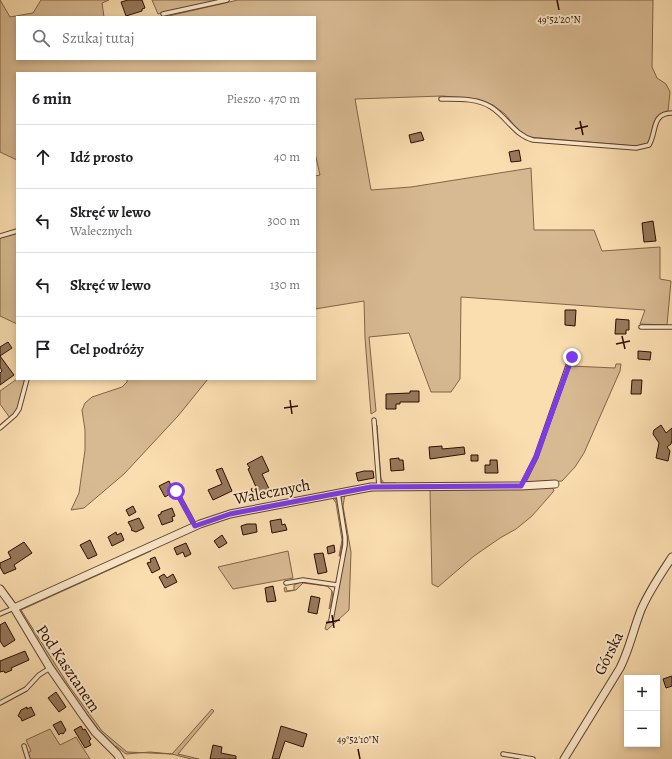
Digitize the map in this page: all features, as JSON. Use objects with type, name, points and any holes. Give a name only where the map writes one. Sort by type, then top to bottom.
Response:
[{"type":"street","name":"Walecznych","points":[[14,608],[195,526],[230,514],[337,492],[379,486],[521,486],[555,484]]},
{"type":"street","name":"Górska","points":[[564,759],[627,655],[641,611],[651,589],[672,557]]},
{"type":"street","name":"Pod Kasztanem","points":[[0,589],[14,608],[50,668],[95,732],[120,759]]},
{"type":"lane","points":[[163,14],[227,0]]},
{"type":"lane","points":[[442,99],[461,100],[484,104],[491,107],[519,135],[529,139],[636,148],[649,145],[659,117],[662,114],[672,113]]},
{"type":"lane","points":[[0,236],[16,231]]},
{"type":"lane","points":[[641,327],[672,327]]},
{"type":"lane","points":[[521,486],[536,457],[572,357]]},
{"type":"lane","points":[[0,428],[16,415],[27,380]]},
{"type":"lane","points":[[374,420],[379,486]]},
{"type":"lane","points":[[176,491],[195,526]]},
{"type":"lane","points":[[331,620],[345,545],[345,536],[337,492]]},
{"type":"lane","points":[[286,583],[303,580],[337,585]]},
{"type":"lane","points":[[0,614],[14,608]]},
{"type":"lane","points":[[0,702],[26,689],[39,675],[50,668]]},
{"type":"lane","points":[[24,746],[28,759]]},
{"type":"lane","points":[[504,754],[533,759]]},
{"type":"shaded area","points":[[0,0],[10,17],[33,13],[41,0],[109,0],[102,3],[104,16],[16,16],[16,60],[316,60],[316,16],[168,16],[238,0],[653,0],[652,67],[657,78],[666,84],[670,92],[668,111],[662,113],[655,120],[650,139],[647,144],[636,146],[528,137],[517,129],[505,114],[493,105],[478,99],[442,96],[355,99],[371,190],[411,187],[531,168],[534,230],[594,230],[602,251],[660,247],[660,279],[671,281],[667,325],[640,324],[645,310],[461,297],[460,379],[451,392],[431,392],[409,333],[369,337],[376,411],[371,414],[365,338],[364,301],[316,309],[316,176],[320,175],[316,157],[316,72],[16,72],[16,160],[0,152]]},
{"type":"shaded area","points":[[152,0],[222,0],[158,14]]},
{"type":"shaded area","points":[[16,233],[16,324],[0,316],[0,238]]},
{"type":"shaded area","points":[[616,364],[621,364],[620,371],[584,453],[575,467],[562,481],[524,484],[537,458],[571,366],[615,368]]},
{"type":"shaded area","points":[[16,380],[26,380],[23,394],[17,410],[10,418],[0,404],[0,391]]},
{"type":"shaded area","points":[[127,380],[207,380],[178,416],[124,474],[84,508],[71,510],[79,493],[85,450],[85,430],[82,410],[85,403],[92,397],[122,387]]},
{"type":"shaded area","points":[[377,425],[381,479],[384,483],[396,483],[394,484],[383,484],[381,482]]},
{"type":"shaded area","points":[[551,487],[554,490],[532,516],[516,529],[474,556],[438,587],[432,584],[430,490],[379,490],[351,493],[379,488]]},
{"type":"shaded area","points":[[345,494],[343,506],[351,552],[349,610],[327,630],[325,629],[327,621],[331,622],[347,545],[341,500],[342,495]]},
{"type":"shaded area","points":[[332,497],[335,498],[338,504],[343,539],[340,556],[342,540],[336,503]]},
{"type":"shaded area","points":[[149,550],[151,551],[21,610],[69,686],[102,731],[127,752],[142,753],[126,754],[116,746],[114,748],[100,733],[62,682],[19,609]]},
{"type":"shaded area","points":[[288,551],[293,578],[233,589],[218,567]]},
{"type":"shaded area","points":[[300,582],[327,586],[303,583],[296,590],[285,592],[284,588],[286,587],[287,591],[294,590],[294,585]]},
{"type":"shaded area","points":[[332,592],[333,596],[329,609]]},
{"type":"shaded area","points":[[212,709],[214,711],[178,754],[199,759],[191,759],[172,754]]},
{"type":"shaded area","points":[[50,729],[60,745],[76,737],[90,759],[30,759],[28,753],[31,751],[26,740]]},
{"type":"shaded area","points":[[150,752],[172,754],[142,753]]},
{"type":"building","points":[[128,0],[142,0],[145,8],[142,9],[142,11],[126,16],[121,2]]},
{"type":"building","points":[[421,132],[424,140],[411,143],[409,135]]},
{"type":"building","points":[[519,150],[521,161],[511,162],[509,152]]},
{"type":"building","points":[[653,221],[656,241],[644,242],[642,223]]},
{"type":"building","points":[[565,310],[576,310],[575,326],[565,325]]},
{"type":"building","points":[[616,319],[629,320],[629,330],[626,330],[626,334],[615,334]]},
{"type":"building","points":[[8,342],[12,348],[0,356],[0,347]]},
{"type":"building","points":[[638,351],[651,352],[650,360],[638,359]]},
{"type":"building","points":[[0,356],[14,375],[0,385],[0,373],[2,371],[0,367]]},
{"type":"building","points":[[632,380],[642,380],[641,394],[631,394]]},
{"type":"building","points":[[410,391],[419,391],[419,402],[400,402],[400,404],[396,404],[396,409],[386,409],[386,394],[410,393]]},
{"type":"building","points":[[661,425],[666,433],[672,428],[671,444],[667,447],[670,451],[668,461],[656,458],[659,443],[653,434],[654,430]]},
{"type":"building","points":[[442,446],[442,449],[464,447],[465,454],[430,459],[429,447]]},
{"type":"building","points":[[471,455],[478,455],[478,461],[471,461]]},
{"type":"building","points":[[262,456],[269,471],[262,474],[271,493],[266,496],[265,500],[262,498],[256,500],[251,489],[256,487],[248,469],[250,468],[247,464]]},
{"type":"building","points":[[399,458],[399,460],[403,460],[404,470],[391,471],[390,459]]},
{"type":"building","points":[[490,460],[497,460],[498,473],[485,473],[485,465],[490,465]]},
{"type":"building","points":[[222,468],[232,491],[213,500],[208,490],[222,484],[216,470]]},
{"type":"building","points":[[373,471],[374,478],[358,481],[356,473]]},
{"type":"building","points":[[169,481],[173,492],[165,497],[159,486]]},
{"type":"building","points":[[133,506],[136,512],[129,516],[126,510]]},
{"type":"building","points":[[172,508],[175,516],[172,517],[173,521],[162,525],[158,515],[161,514],[161,512]]},
{"type":"building","points":[[139,518],[144,528],[136,532],[131,530],[132,529],[128,522]]},
{"type":"building","points":[[281,519],[282,525],[285,524],[287,530],[272,533],[270,521]]},
{"type":"building","points":[[256,524],[257,532],[243,535],[241,526]]},
{"type":"building","points":[[116,532],[117,535],[121,533],[124,540],[112,546],[108,537]]},
{"type":"building","points":[[222,535],[227,543],[219,548],[214,541]]},
{"type":"building","points":[[90,540],[97,555],[88,559],[80,545]]},
{"type":"building","points":[[24,542],[32,553],[14,565],[16,569],[4,574],[0,567],[0,563],[11,558],[8,552]]},
{"type":"building","points":[[186,543],[191,554],[185,557],[183,552],[177,555],[174,548]]},
{"type":"building","points":[[334,545],[335,552],[328,554],[327,547]]},
{"type":"building","points":[[323,553],[327,572],[318,574],[314,554]]},
{"type":"building","points":[[155,557],[160,569],[152,573],[147,563],[151,562],[150,559]]},
{"type":"building","points":[[164,574],[167,578],[173,574],[177,582],[165,588],[159,577]]},
{"type":"building","points":[[273,586],[276,601],[267,602],[265,588]]},
{"type":"building","points":[[311,596],[320,598],[317,614],[308,612]]},
{"type":"building","points":[[5,622],[15,640],[4,647],[0,641],[0,625]]},
{"type":"building","points":[[25,651],[29,660],[11,668],[12,670],[5,673],[4,671],[0,672],[0,661]]},
{"type":"building","points":[[672,676],[672,686],[666,688],[663,679]]},
{"type":"building","points":[[56,692],[66,707],[59,712],[48,698]]},
{"type":"building","points":[[27,707],[27,709],[31,707],[35,715],[22,721],[18,716],[21,710]]},
{"type":"building","points":[[61,721],[66,730],[63,734],[61,733],[59,735],[53,725]]},
{"type":"building","points":[[81,726],[83,730],[85,729],[91,739],[89,741],[91,745],[85,748],[74,730]]},
{"type":"building","points":[[281,726],[307,734],[303,747],[285,741],[279,759],[272,759]]},
{"type":"building","points":[[213,745],[222,747],[221,753],[236,756],[236,759],[210,759]]},
{"type":"route","points":[[176,491],[195,526],[230,514],[337,492],[379,486],[521,486],[536,457],[572,357]]}]
